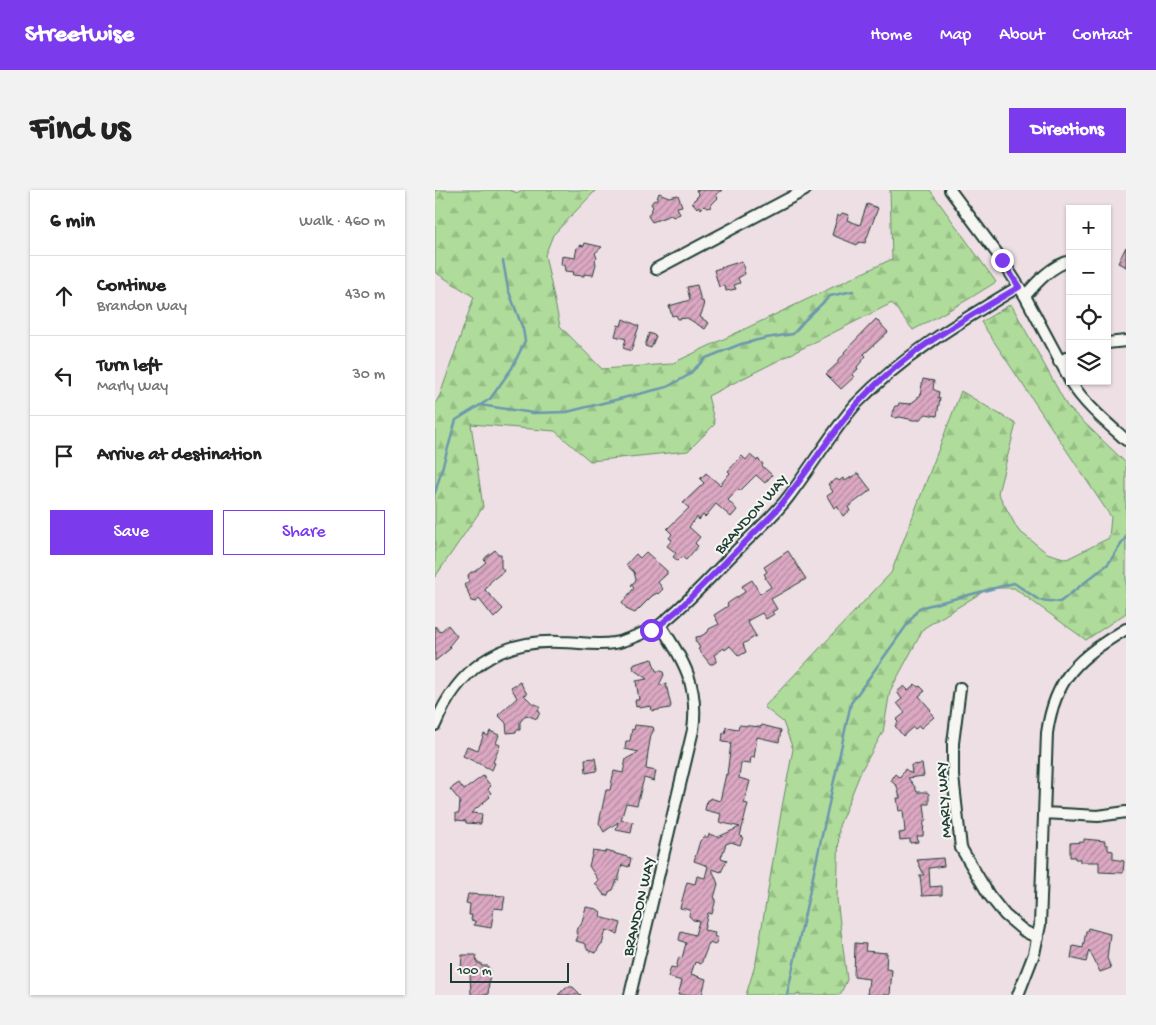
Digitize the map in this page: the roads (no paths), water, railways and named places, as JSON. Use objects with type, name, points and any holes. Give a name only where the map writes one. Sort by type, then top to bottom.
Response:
[{"type":"street","points":[[656,268],[805,190]]},
{"type":"street","points":[[951,190],[1002,260],[1025,296],[1066,374]]},
{"type":"street","points":[[1025,296],[1048,273],[1066,262]]},
{"type":"street","name":"BRANDON WAY","points":[[435,725],[455,687],[469,671],[489,658],[512,648],[537,642],[615,643],[660,625],[687,602],[774,513],[788,497],[820,450],[855,406],[882,379],[909,356],[950,328],[1019,287]]},
{"type":"street","points":[[1111,343],[1126,341]]},
{"type":"street","points":[[1059,362],[1066,358]]},
{"type":"street","points":[[1073,385],[1099,417],[1126,440]]},
{"type":"street","name":"BRANDON WAY","points":[[630,995],[695,716],[694,696],[689,674],[682,658],[660,625]]},
{"type":"street","points":[[1018,995],[1038,938],[1040,925],[1049,717],[1056,696],[1069,674],[1088,654],[1126,628]]},
{"type":"street","name":"MARLY WAY","points":[[960,688],[953,743],[953,776],[961,848],[989,896],[1005,916],[1024,931],[1038,938]]},
{"type":"street","points":[[1044,814],[1098,816],[1126,812]]},
{"type":"waterway","points":[[435,493],[456,420],[490,399],[512,368],[525,341],[523,329],[508,289],[503,261]]},
{"type":"waterway","points":[[480,405],[533,413],[567,412],[667,387],[687,376],[706,358],[741,344],[793,334],[830,296],[853,291]]},
{"type":"waterway","points":[[787,995],[851,703],[919,608],[1014,583],[1039,600],[1060,602],[1108,564],[1126,537]]}]
